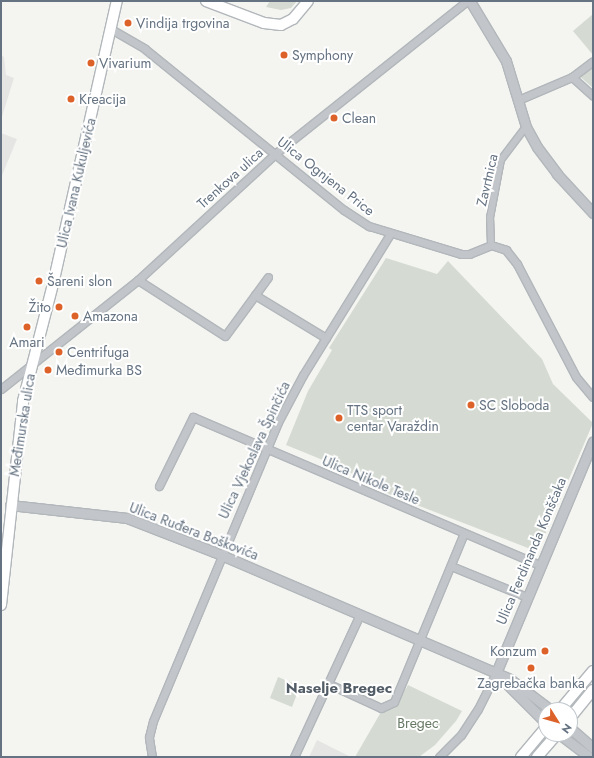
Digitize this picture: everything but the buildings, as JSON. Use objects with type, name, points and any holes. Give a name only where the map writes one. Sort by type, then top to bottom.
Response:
[{"type":"main road","name":"Ulica Ivana Kukuljevića","points":[[32,364],[117,1]]},
{"type":"main road","points":[[206,1],[256,20],[281,25],[293,19],[308,1]]},
{"type":"main road","name":"Međimurska ulica","points":[[1,605],[6,505],[23,401],[32,364]]},
{"type":"main road","points":[[567,702],[593,671]]},
{"type":"main road","points":[[578,708],[593,690]]},
{"type":"main road","points":[[521,757],[538,737]]},
{"type":"main road","points":[[537,757],[551,742]]},
{"type":"street","name":"Trenkova ulica","points":[[1,390],[138,280],[276,153],[467,1]]},
{"type":"street","points":[[470,1],[506,61],[526,127],[536,147],[557,174],[593,213]]},
{"type":"street","name":"Ulica Ognjena Price","points":[[111,29],[145,49],[276,153],[344,210],[369,226],[390,234],[461,254],[468,254],[491,245]]},
{"type":"street","points":[[518,100],[572,77],[593,61]]},
{"type":"street","points":[[572,77],[593,96]]},
{"type":"street","name":"Zavrtnica","points":[[491,245],[490,218],[501,160],[526,127]]},
{"type":"street","name":"Ulica Vjekoslava Špinčića","points":[[152,757],[149,737],[153,721],[266,450],[303,376],[390,234]]},
{"type":"street","points":[[491,245],[506,250],[517,264],[576,377],[593,398]]},
{"type":"street","points":[[138,280],[225,336],[268,277]]},
{"type":"street","points":[[255,295],[326,338]]},
{"type":"street","name":"Ulica Nikole Tesle","points":[[159,486],[193,417],[266,450],[540,565]]},
{"type":"street","name":"Ulica Ferdinanda Konščaka","points":[[496,673],[593,441]]},
{"type":"street","name":"Ulica Ruđera Boškovića","points":[[6,505],[127,518],[221,555],[420,639],[510,679],[540,702]]},
{"type":"street","points":[[329,684],[381,708],[388,707],[394,702],[452,566],[464,533]]},
{"type":"street","points":[[452,566],[527,598]]},
{"type":"street","points":[[294,757],[360,614]]},
{"type":"street","points":[[438,757],[461,735],[478,709],[496,673]]},
{"type":"street","name":"Ulica Ruđera Boškovića","points":[[496,673],[538,715]]},
{"type":"street","points":[[578,735],[593,748]]},
{"type":"street","points":[[569,742],[589,757]]},
{"type":"shaded area","points":[[1,55],[4,57],[6,75],[14,78],[1,120]]},
{"type":"shaded area","points":[[1,133],[17,139],[1,178]]},
{"type":"shaded area","points":[[317,740],[351,757],[309,757]]},
{"type":"green space","points":[[270,1],[297,1],[291,8],[281,10],[266,7]]},
{"type":"green space","points":[[593,14],[593,55],[573,31]]},
{"type":"green space","points":[[593,63],[593,88],[577,74]]},
{"type":"green space","name":"SC Sloboda","points":[[386,258],[437,274],[448,261],[542,359],[553,384],[593,423],[540,547],[533,550],[391,495],[340,467],[286,445],[308,391],[332,350],[329,348]]},
{"type":"green space","points":[[278,677],[300,686],[292,707],[270,698]]},
{"type":"green space","name":"Bregec","points":[[408,685],[462,711],[456,721],[435,745],[419,757],[355,757],[381,712],[395,707]]},
{"type":"place","name":"Vindija trgovina","points":[[128,23]]},
{"type":"place","name":"Symphony","points":[[284,55]]},
{"type":"place","name":"Vivarium","points":[[91,63]]},
{"type":"place","name":"Kreacija","points":[[71,99]]},
{"type":"place","name":"Clean","points":[[334,118]]},
{"type":"place","name":"Šareni slon","points":[[39,281]]},
{"type":"place","name":"Žito","points":[[59,307]]},
{"type":"place","name":"Amazona","points":[[75,316]]},
{"type":"place","name":"Amari","points":[[27,327]]},
{"type":"place","name":"Centrifuga","points":[[59,352]]},
{"type":"place","name":"Međimurka BS","points":[[48,370]]},
{"type":"place","name":"SC Sloboda","points":[[471,405]]},
{"type":"place","name":"TTS sport centar Varaždin","points":[[339,418]]},
{"type":"place","name":"Konzum","points":[[545,651]]},
{"type":"place","name":"Zagrebačka banka","points":[[531,668]]},
{"type":"district","name":"Naselje Bregec","points":[[339,689]]}]
